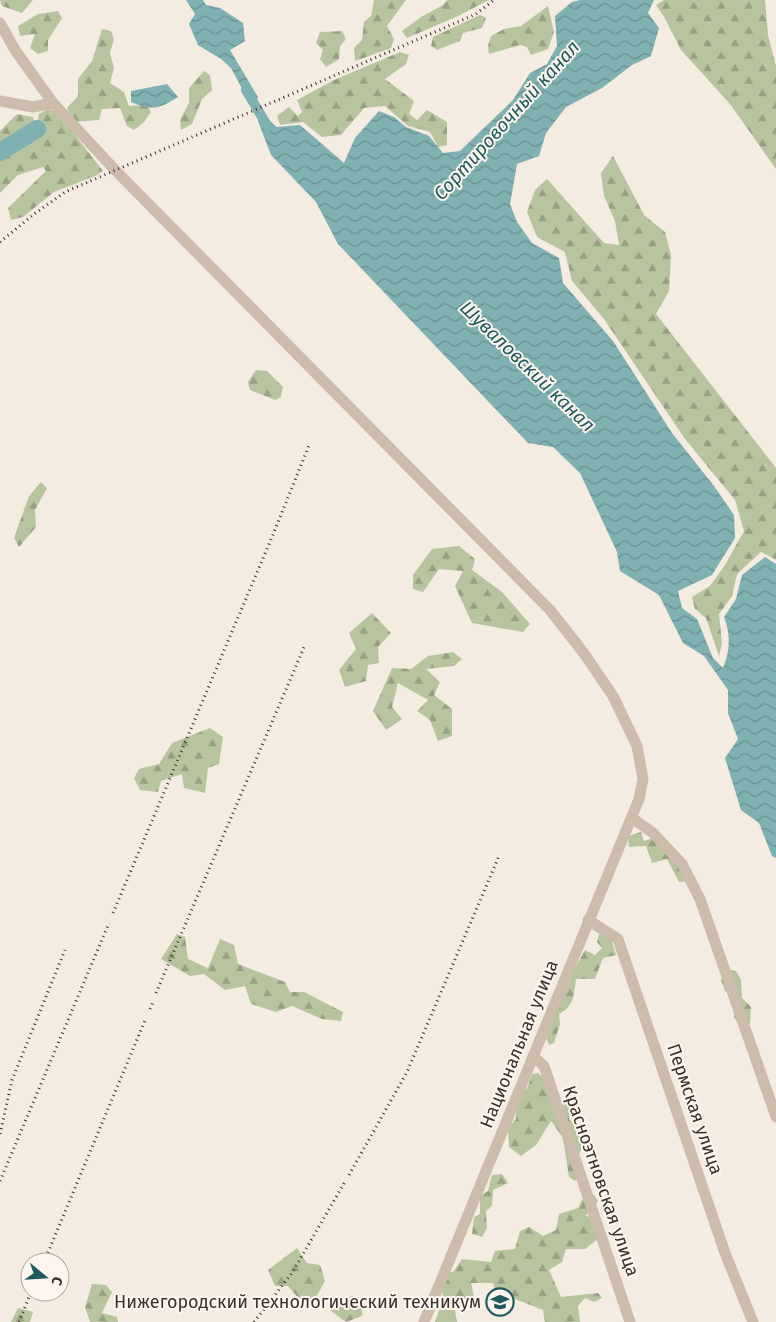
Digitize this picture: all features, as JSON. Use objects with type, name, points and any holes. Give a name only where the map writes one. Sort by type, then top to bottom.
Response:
[{"type":"street","points":[[0,23],[15,50],[54,103],[33,107],[0,100]]},
{"type":"street","name":"Национальная улица","points":[[54,103],[115,170],[211,269],[550,610],[579,646],[613,696],[638,746],[643,779],[639,799],[632,818],[588,920],[424,1322]]},
{"type":"street","points":[[632,818],[653,833],[682,864],[700,899],[776,1117]]},
{"type":"street","name":"Пермская улица","points":[[588,920],[618,939],[725,1253],[754,1322]]},
{"type":"street","name":"Красноэтновская улица","points":[[533,1056],[544,1066],[630,1322]]},
{"type":"green space","points":[[0,0],[33,0],[22,13],[2,6]]},
{"type":"green space","points":[[374,0],[406,0],[387,26],[394,39],[391,48],[355,61],[354,48],[362,40],[364,22],[371,16]]},
{"type":"green space","points":[[447,0],[489,0],[456,17],[407,38],[402,31],[421,17],[443,5]]},
{"type":"green space","points":[[664,0],[765,0],[768,35],[776,66],[776,169],[730,104],[681,50],[656,5]]},
{"type":"green space","points":[[548,6],[554,32],[548,49],[531,55],[527,47],[520,45],[489,54],[488,46],[491,36],[504,29],[521,26]]},
{"type":"green space","points":[[58,11],[62,18],[48,40],[48,51],[38,54],[30,48],[35,34],[20,36],[18,26],[38,14]]},
{"type":"green space","points":[[480,15],[486,18],[482,28],[463,33],[460,41],[437,50],[431,46],[433,37]]},
{"type":"green space","points":[[102,29],[111,31],[114,39],[110,53],[114,68],[110,83],[124,92],[129,106],[147,105],[151,112],[144,122],[134,130],[127,126],[120,108],[102,109],[99,120],[74,122],[67,108],[78,96],[78,79],[92,61]]},
{"type":"green space","points":[[342,31],[346,39],[340,46],[339,59],[326,67],[320,59],[323,50],[316,43],[320,32]]},
{"type":"green space","points":[[400,52],[409,55],[406,64],[385,79],[414,101],[409,114],[417,120],[427,110],[447,122],[447,145],[438,147],[430,132],[408,126],[385,106],[364,108],[341,135],[322,137],[303,122],[280,125],[277,116],[289,107],[298,116],[302,112],[297,100],[334,80]]},
{"type":"green space","points":[[204,71],[210,75],[212,90],[202,99],[192,124],[181,130],[180,120],[189,103],[189,88]]},
{"type":"green space","points":[[48,109],[57,112],[103,171],[54,192],[23,217],[11,220],[8,208],[46,171],[43,167],[18,175],[0,193],[0,159],[34,139],[39,114]]},
{"type":"green space","points":[[17,114],[33,117],[32,132],[25,141],[0,155],[0,131]]},
{"type":"green space","points":[[613,156],[644,215],[665,232],[671,255],[669,291],[656,314],[776,468],[776,560],[761,552],[737,574],[732,596],[719,614],[722,643],[719,656],[706,618],[695,609],[692,597],[710,586],[725,565],[744,531],[735,500],[685,439],[604,319],[572,281],[565,252],[537,237],[527,212],[535,190],[547,179],[604,243],[619,245],[615,221],[604,196],[601,173]]},
{"type":"green space","points":[[256,370],[267,371],[283,387],[281,397],[275,400],[250,390],[248,382]]},
{"type":"green space","points":[[41,482],[47,488],[35,510],[36,527],[19,547],[14,538],[29,496]]},
{"type":"green space","points":[[459,546],[475,559],[472,570],[502,592],[530,624],[523,632],[472,623],[455,586],[463,571],[439,569],[423,592],[413,589],[413,575],[432,549]]},
{"type":"green space","points":[[372,613],[391,633],[378,647],[379,663],[368,665],[366,681],[345,687],[339,670],[356,649],[349,633]]},
{"type":"green space","points":[[453,652],[462,659],[454,666],[426,669],[440,682],[434,695],[452,709],[452,736],[438,741],[430,720],[417,711],[428,700],[398,683],[392,707],[402,719],[386,730],[373,711],[392,668],[411,669],[428,656]]},
{"type":"green space","points":[[210,728],[223,737],[219,764],[208,768],[205,793],[184,788],[182,774],[161,781],[158,792],[140,790],[134,778],[139,769],[159,764],[172,743]]},
{"type":"green space","points":[[641,832],[644,841],[659,836],[694,881],[679,882],[667,859],[652,863],[646,846],[629,847],[628,836]]},
{"type":"green space","points":[[177,934],[185,937],[188,959],[208,968],[220,939],[234,945],[238,964],[285,982],[290,992],[304,992],[343,1012],[341,1021],[322,1019],[292,1006],[276,1012],[251,1004],[245,986],[225,990],[204,974],[190,976],[161,959]]},
{"type":"green space","points":[[599,934],[611,939],[616,955],[603,958],[595,979],[576,979],[572,1000],[568,1008],[559,1014],[560,1024],[554,1043],[549,1045],[546,1037],[569,979],[585,950],[595,955],[602,948],[597,942]]},
{"type":"green space","points":[[728,970],[736,971],[741,980],[742,998],[751,1007],[750,1024],[740,1025],[734,1017],[738,998],[725,991],[721,980]]},
{"type":"green space","points":[[538,1073],[556,1089],[559,1100],[569,1103],[569,1119],[579,1130],[583,1144],[579,1155],[583,1173],[575,1181],[569,1177],[563,1138],[551,1121],[536,1145],[521,1156],[509,1147],[508,1128],[516,1119],[519,1098],[527,1089],[532,1074]]},
{"type":"green space","points":[[502,1174],[508,1183],[493,1190],[492,1206],[486,1211],[487,1228],[482,1237],[472,1234],[474,1217],[480,1214],[480,1196],[488,1191],[492,1175]]},
{"type":"green space","points":[[593,1194],[598,1201],[586,1215],[601,1227],[603,1235],[585,1249],[566,1249],[562,1262],[549,1270],[561,1297],[598,1293],[602,1298],[594,1302],[585,1298],[578,1306],[580,1322],[545,1322],[543,1310],[495,1291],[493,1283],[471,1283],[475,1301],[454,1305],[457,1322],[435,1322],[443,1299],[442,1289],[448,1273],[454,1271],[462,1259],[491,1262],[495,1251],[515,1249],[520,1231],[529,1227],[543,1236],[556,1230],[559,1214],[578,1208],[582,1200]]},
{"type":"green space","points":[[297,1248],[307,1263],[320,1265],[325,1281],[314,1301],[299,1299],[288,1286],[275,1286],[268,1270]]},
{"type":"green space","points":[[92,1284],[106,1285],[112,1292],[102,1313],[117,1317],[118,1322],[90,1322],[85,1307]]},
{"type":"green space","points":[[352,1296],[363,1302],[362,1316],[346,1322],[331,1311],[334,1302]]},
{"type":"green space","points":[[18,1308],[33,1312],[30,1322],[11,1322]]},
{"type":"water","points":[[186,0],[203,0],[206,5],[220,8],[243,23],[245,41],[230,50],[258,97],[256,103],[248,100],[231,68],[221,59],[198,45],[189,24],[195,14]]},
{"type":"water","name":"Сортировочный канал","points":[[580,0],[654,0],[648,13],[659,28],[651,56],[632,65],[602,88],[566,107],[546,133],[539,156],[517,164],[510,204],[517,222],[532,243],[559,258],[563,283],[613,341],[672,433],[714,486],[734,515],[735,538],[712,575],[678,591],[682,608],[697,619],[713,658],[723,668],[729,643],[724,617],[736,599],[742,575],[765,557],[776,564],[776,858],[772,856],[759,823],[741,810],[725,758],[738,739],[728,713],[728,690],[704,656],[683,643],[659,595],[620,571],[617,552],[580,473],[553,447],[528,443],[338,244],[316,202],[271,155],[258,121],[263,115],[277,127],[300,125],[344,163],[355,138],[379,111],[394,117],[406,127],[429,136],[443,153],[460,151],[513,100],[530,73],[547,64],[557,46],[555,16],[572,2]]},
{"type":"water","points":[[167,84],[178,97],[166,104],[150,108],[131,102],[131,91]]},
{"type":"waterway","name":"Шуваловский канал","points":[[246,90],[268,127]]},
{"type":"waterway","points":[[0,152],[37,129]]},
{"type":"railway","points":[[0,242],[65,192],[476,14],[494,0]]},
{"type":"railway","points":[[113,913],[310,443]]},
{"type":"railway","points":[[156,993],[305,645]]},
{"type":"railway","points":[[349,1175],[407,1072],[499,856]]},
{"type":"railway","points":[[0,1181],[109,923]]},
{"type":"railway","points":[[0,1134],[12,1080],[65,950]]},
{"type":"railway","points":[[150,1009],[153,1002]]},
{"type":"railway","points":[[48,1252],[146,1018]]},
{"type":"railway","points":[[254,1322],[292,1273],[346,1180]]},
{"type":"railway","points":[[19,1322],[27,1302]]},
{"type":"place","name":"Нижегородский технологический техникум","points":[[500,1302]]}]
